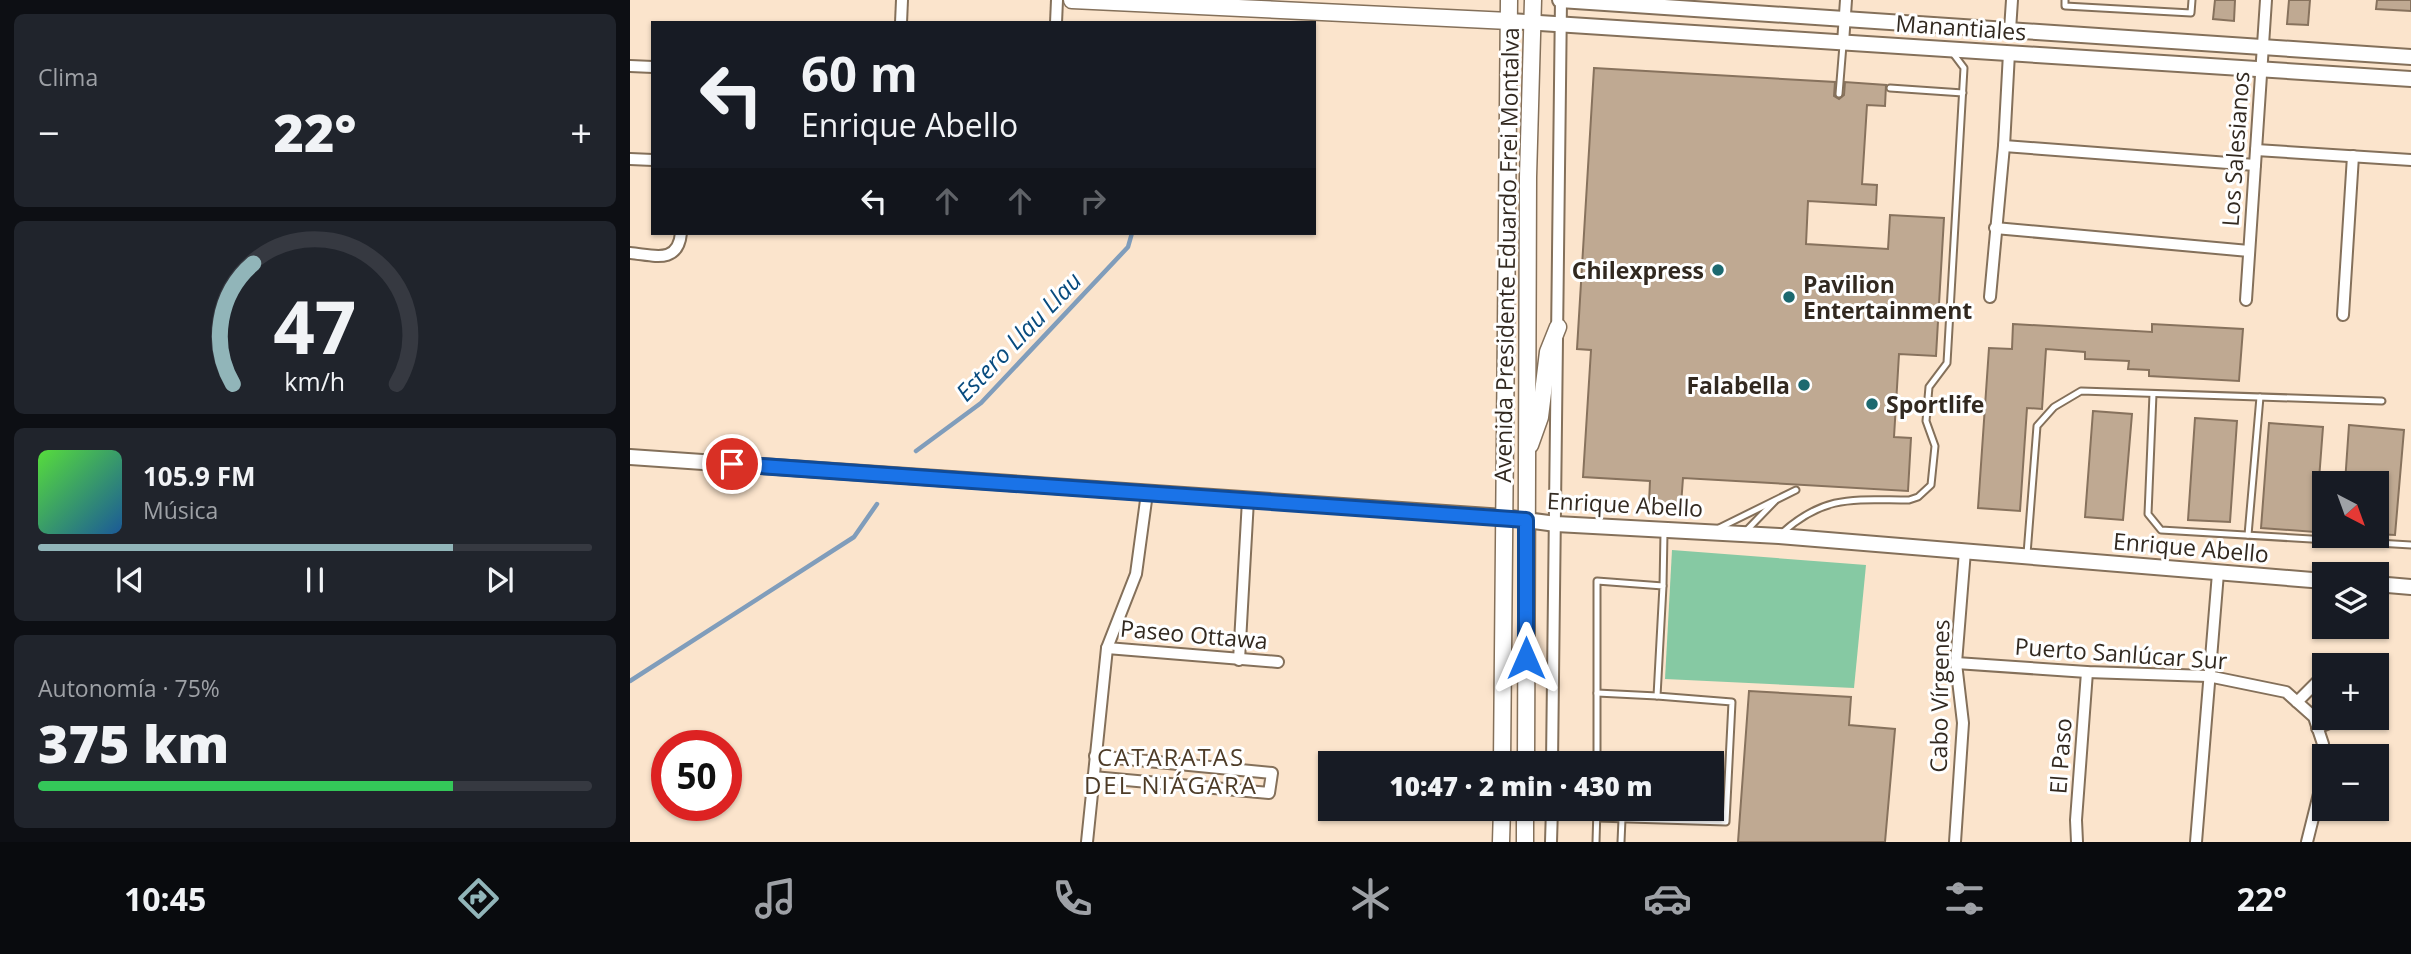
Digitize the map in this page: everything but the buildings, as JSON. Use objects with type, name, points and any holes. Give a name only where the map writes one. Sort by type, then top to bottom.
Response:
[{"type":"main road","points":[[1072,0],[1314,10],[1508,22]]},
{"type":"main road","name":"Avenida Presidente Eduardo Frei Montalva","points":[[1502,751],[1509,0]]},
{"type":"main road","name":"Avenida Presidente Eduardo Frei Montalva","points":[[1526,751],[1526,454],[1533,0]]},
{"type":"main road","points":[[1526,454],[1538,425],[1546,361],[1558,327]]},
{"type":"main road","points":[[1501,842],[1502,821]]},
{"type":"street","points":[[901,21],[902,0]]},
{"type":"street","points":[[1056,21],[1057,0]]},
{"type":"street","points":[[1552,751],[1561,0]]},
{"type":"street","name":"Manantiales","points":[[1561,0],[1650,3],[1845,19],[2411,57]]},
{"type":"street","points":[[1843,43],[1846,0]]},
{"type":"street","points":[[2010,30],[2012,0]]},
{"type":"street","name":"Los Salesianos","points":[[2246,300],[2266,0]]},
{"type":"street","name":"Manantiales","points":[[1508,22],[2411,79]]},
{"type":"street","points":[[1990,297],[2004,146],[2009,53]]},
{"type":"street","points":[[630,66],[651,67]]},
{"type":"street","points":[[2004,146],[2255,165]]},
{"type":"street","points":[[2256,150],[2411,160]]},
{"type":"street","points":[[2343,315],[2353,156]]},
{"type":"street","points":[[630,159],[651,160]]},
{"type":"street","points":[[1995,228],[2249,251]]},
{"type":"street","points":[[630,253],[666,256],[677,250],[681,235]]},
{"type":"street","name":"Enrique Abello","points":[[630,457],[1504,517],[1556,524],[1779,536],[2312,580]]},
{"type":"street","points":[[1087,842],[1107,648],[1136,574],[1147,493]]},
{"type":"street","points":[[1239,660],[1248,500]]},
{"type":"street","name":"Cabo Vírgenes","points":[[1955,842],[1963,723],[1956,663],[1965,551]]},
{"type":"street","points":[[2196,842],[2218,573]]},
{"type":"street","points":[[2389,585],[2411,587]]},
{"type":"street","name":"Paseo Ottawa","points":[[1107,648],[1278,662]]},
{"type":"street","name":"Puerto Sanlúcar Sur","points":[[1956,663],[2087,672],[2208,676],[2286,692],[2312,720]]},
{"type":"street","name":"El Paso","points":[[2077,842],[2076,821],[2087,672]]},
{"type":"street","points":[[2297,702],[2312,685]]},
{"type":"street","points":[[1093,777],[1269,793],[1272,773],[1096,756]]},
{"type":"street","points":[[1551,842],[1552,821]]},
{"type":"street","points":[[2307,842],[2312,821]]},
{"type":"lane","points":[[2065,0],[2065,6],[2191,13],[2192,0]]},
{"type":"lane","points":[[1839,94],[1843,43]]},
{"type":"lane","points":[[1779,536],[1808,513],[1828,504],[1845,500],[1909,500],[1918,497],[1931,485],[1935,446],[1926,421],[1929,387],[1947,363],[1963,93],[1964,68],[1950,50]]},
{"type":"lane","points":[[1891,88],[1963,93]]},
{"type":"lane","points":[[2027,555],[2037,426],[2043,417],[2065,398],[2081,391],[2382,401]]},
{"type":"lane","points":[[2153,394],[2148,514],[2161,530],[2411,544]]},
{"type":"lane","points":[[2248,535],[2260,397]]},
{"type":"lane","points":[[1711,532],[1796,490]]},
{"type":"lane","points":[[1743,534],[1780,497]]},
{"type":"lane","points":[[1657,696],[1664,530]]},
{"type":"lane","points":[[1597,751],[1597,581],[1663,586]]},
{"type":"lane","points":[[1597,693],[1732,702],[1726,822],[1691,821]]},
{"type":"lane","points":[[1596,842],[1597,821]]},
{"type":"lane","points":[[1621,842],[1622,821]]},
{"type":"green space","points":[[1672,550],[1866,565],[1854,688],[1665,679]]},
{"type":"waterway","name":"Estero Llau Llau","points":[[916,451],[981,403],[1128,247],[1131,235]]},
{"type":"waterway","name":"Estero Llau Llau","points":[[630,681],[854,537],[877,504]]},
{"type":"place","name":"Chilexpress","points":[[1718,270]]},
{"type":"place","name":"Pavilion Entertainment","points":[[1789,297]]},
{"type":"place","name":"Falabella","points":[[1804,385]]},
{"type":"place","name":"Sportlife","points":[[1872,404]]},
{"type":"district","name":"CATARATAS DEL NIÁGARA","points":[[1171,770]]},
{"type":"route","points":[[732,464],[1526,520],[1526,658]]}]
